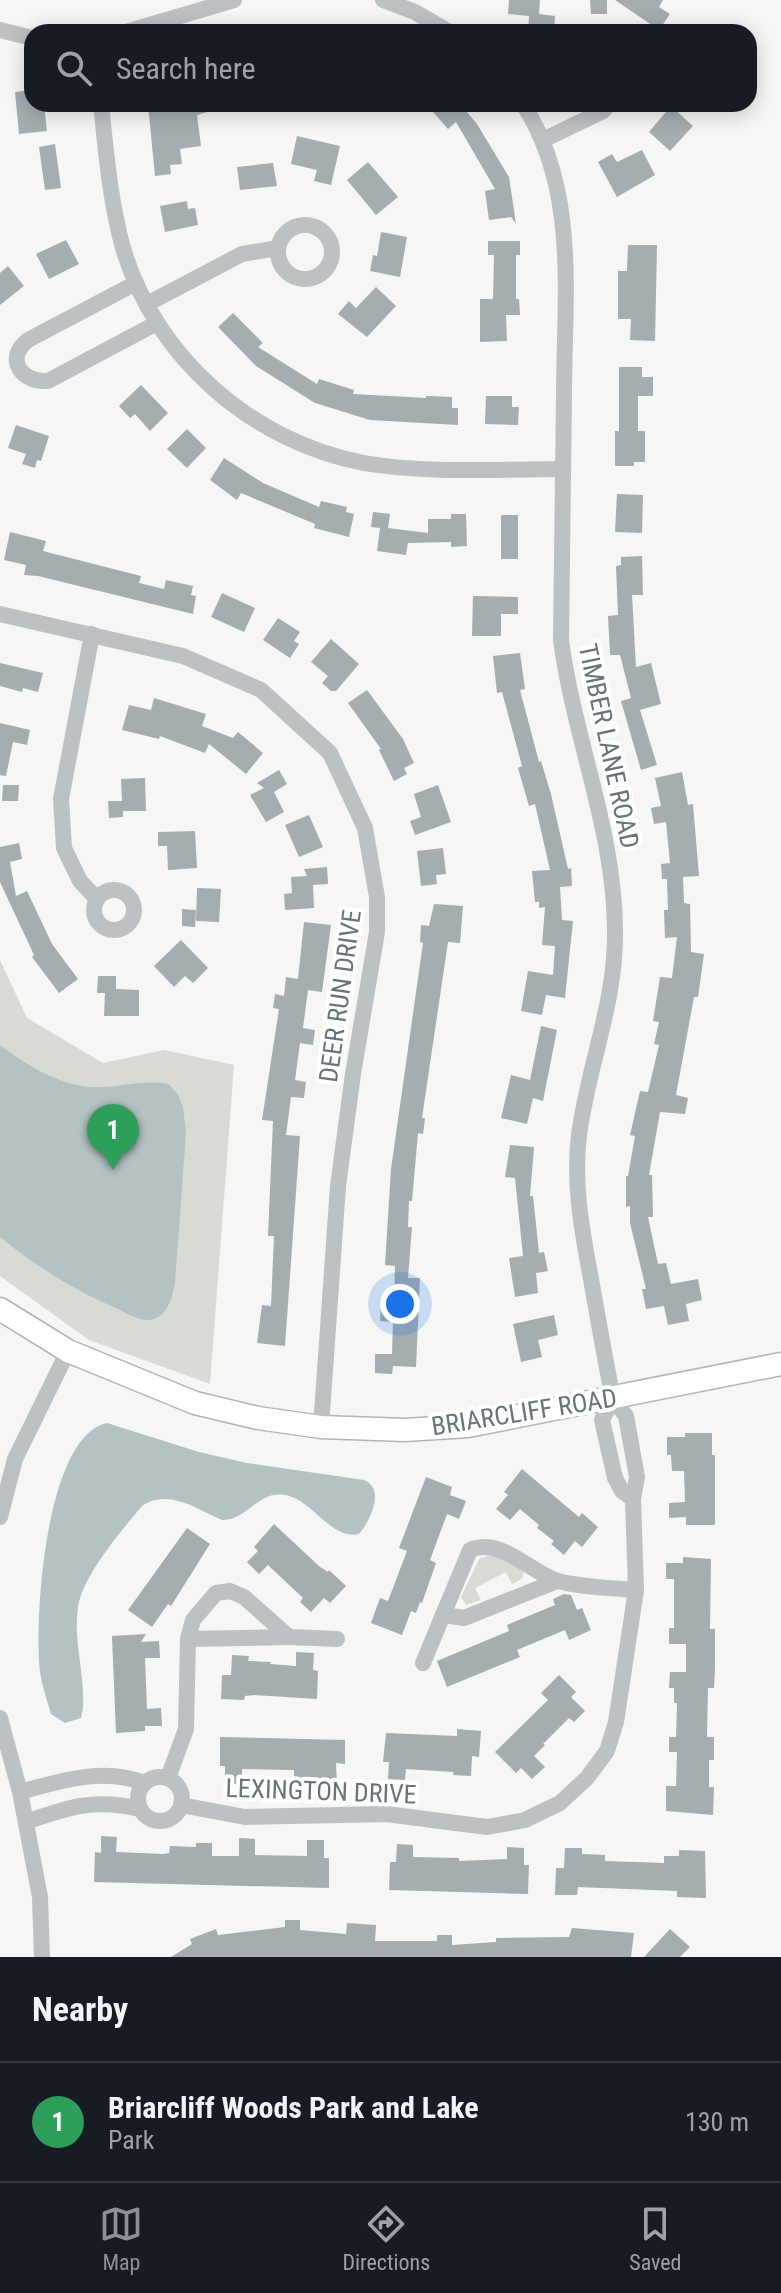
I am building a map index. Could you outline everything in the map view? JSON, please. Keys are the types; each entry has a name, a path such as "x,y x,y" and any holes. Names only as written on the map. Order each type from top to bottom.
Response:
{"street":[{"path":"153,24 234,0"},
{"path":"383,0 415,12 435,24"},
{"path":"0,30 24,36"},
{"path":"102,112 114,208 136,283 157,323 185,360 223,397 264,426 312,449 362,463 404,467 563,469"},
{"name":"TIMBER LANE ROAD","path":"527,112 543,140 558,187 564,235 561,640 567,687 602,819 613,875 615,935 610,997 579,1134 576,1191 613,1399"},
{"path":"543,140 601,112"},
{"path":"147,304 242,254 278,248"},
{"path":"136,283 28,340 18,352 18,367 30,380 48,381 157,323"},
{"name":"DEER RUN DRIVE","path":"0,614 183,656 261,690 330,753 365,828 377,897 377,932 338,1186 321,1427"},
{"path":"92,634 61,799 64,848 80,881 97,899"},
{"name":"BRIARCLIFF ROAD","path":"0,1309 68,1351 195,1403 258,1418 321,1427 405,1430 468,1426 781,1364"},
{"path":"0,1517 15,1459 68,1351"},
{"path":"613,1399 602,1420 615,1478 622,1491 633,1499"},
{"name":"LEXINGTON DRIVE","path":"181,1805 245,1817 386,1814 487,1827 525,1820 560,1803 587,1778 607,1751 616,1722 636,1590 633,1499 637,1477 626,1416 613,1399"},
{"path":"423,1663 470,1550 479,1546 494,1547 557,1581 636,1590"},
{"path":"443,1615 464,1618 557,1581"},
{"path":"168,1778 186,1729 188,1639 193,1620 216,1593 230,1591 244,1597 289,1637"},
{"path":"188,1639 337,1639"},
{"path":"0,1718 20,1792 40,1897 42,1957"},
{"path":"20,1792 102,1775 144,1783"},
{"path":"154,1777 168,1778 180,1791 181,1805 175,1815 160,1821 148,1818 140,1809 138,1795 144,1783 154,1777"},
{"path":"26,1822 84,1803 116,1804 140,1809"}],"shaded area":[{"path":"0,960 27,1018 103,1063 164,1050 234,1065 210,1384 89,1340 0,1276"},
{"path":"0,1045 32,1067 67,1082 92,1087 169,1084 178,1095 183,1107 186,1133 175,1283 167,1307 154,1319 140,1319 86,1294 42,1268 0,1237"},
{"path":"107,1423 199,1452 247,1463 364,1480 374,1490 374,1506 359,1534 349,1534 340,1532 298,1500 279,1494 261,1500 231,1519 222,1520 172,1500 152,1501 142,1506 104,1554 81,1594 77,1632 83,1708 81,1718 65,1723 51,1714 40,1672 42,1574 57,1494 70,1460 86,1435"},
{"path":"493,1554 524,1570 522,1579 512,1584 506,1572 475,1588 481,1600 466,1605 461,1597 479,1559"}],"building":[{"path":"509,0 540,0 539,14 555,16 554,24 528,24 529,16 508,14"},
{"path":"590,0 607,0 607,14 591,14"},
{"path":"615,0 663,0 659,7 670,14 663,24 650,24"},
{"path":"24,91 24,112 45,112 47,131 19,134 15,92"},
{"path":"149,112 208,112 197,115 201,146 180,149 182,164 170,165 171,174 155,176"},
{"path":"433,112 467,112 477,124 509,177 516,224 511,217 489,220 485,191 495,189 456,122 448,129"},
{"path":"666,112 678,112 693,126 670,151 649,132"},
{"path":"297,136 340,146 331,185 314,181 317,170 291,164"},
{"path":"55,144 61,188 45,190 39,147"},
{"path":"642,150 655,175 617,197 598,162 612,154 617,162"},
{"path":"368,162 398,197 376,215 347,180"},
{"path":"273,163 277,186 240,190 237,167"},
{"path":"187,201 188,209 195,208 198,225 165,232 160,206"},
{"path":"381,232 407,237 400,277 370,271 373,255 377,256"},
{"path":"66,240 79,264 49,279 36,254"},
{"path":"488,241 520,241 520,255 516,255 516,299 519,299 520,315 506,315 507,341 480,342 480,299 493,299 494,255 488,255"},
{"path":"628,245 657,245 655,341 630,340 631,319 618,319 618,271 627,271"},
{"path":"8,266 24,286 0,305 0,273"},
{"path":"376,287 396,306 367,337 338,314 349,301 356,308"},
{"path":"233,313 263,343 258,347 317,384 319,379 354,390 353,394 452,397 452,408 458,408 458,425 370,420 315,403 256,366 218,327"},
{"path":"619,367 642,367 642,377 653,377 653,396 638,396 638,431 645,431 645,462 634,462 634,466 615,466 615,431 619,431"},
{"path":"141,385 168,413 150,431 135,414 130,418 119,406"},
{"path":"486,396 512,396 512,407 519,407 518,425 485,424"},
{"path":"16,425 49,436 41,461 37,460 35,468 22,464 26,454 8,448"},
{"path":"187,429 206,448 187,468 167,449"},
{"path":"224,458 263,483 319,507 321,501 347,507 346,512 354,514 349,537 314,528 315,524 241,493 237,500 210,480"},
{"path":"617,494 643,495 642,533 615,532"},
{"path":"373,512 390,514 388,528 428,533 428,519 451,519 451,514 466,514 467,546 451,547 451,542 408,543 406,555 377,551 380,528 371,527"},
{"path":"501,515 518,515 518,559 501,559"},
{"path":"10,532 46,541 43,551 141,576 139,583 164,589 166,580 193,586 191,595 196,596 193,614 24,575 26,565 4,560"},
{"path":"642,556 643,595 632,595 636,667 651,663 661,704 640,710 657,765 641,770 621,701 631,698 620,655 610,655 608,616 618,615 616,566 621,565 621,557"},
{"path":"222,593 255,608 244,632 211,617"},
{"path":"473,596 518,597 518,614 501,614 501,636 472,636"},
{"path":"278,618 300,632 294,641 299,644 290,658 263,640"},
{"path":"331,639 359,664 336,691 331,691 322,683 328,676 311,662"},
{"path":"520,653 525,689 520,690 551,794 568,869 571,868 572,886 560,887 562,920 573,921 565,998 546,995 542,1015 521,1011 528,971 553,975 555,946 542,945 545,907 539,908 539,902 535,902 532,871 550,870 535,804 529,806 518,768 522,766 502,692 497,693 493,656"},
{"path":"0,663 43,673 38,692 23,688 22,692 0,686"},
{"path":"367,690 403,739 414,763 404,768 407,774 394,781 381,749 348,703"},
{"path":"154,698 206,714 202,726 233,738 238,732 263,753 246,774 209,744 205,753 160,736 159,739 122,730 129,705 151,710"},
{"path":"0,723 30,730 27,745 13,742 6,776 0,775"},
{"path":"279,770 287,784 274,792 284,812 266,822 250,795 264,788 257,783"},
{"path":"682,772 688,805 693,804 699,876 683,877 684,903 690,904 691,952 704,954 698,997 694,997 676,1095 688,1098 685,1114 660,1112 649,1175 652,1175 653,1217 648,1217 658,1264 666,1263 671,1284 698,1279 702,1300 686,1304 689,1321 668,1325 664,1306 646,1309 642,1289 646,1289 630,1223 630,1206 626,1207 626,1176 635,1136 630,1135 640,1091 648,1092 659,1045 654,1044 659,1022 653,1021 660,977 672,978 677,937 665,938 667,879 662,879 661,864 670,863 666,822 654,824 651,808 661,806 655,778"},
{"path":"145,778 146,811 123,811 123,817 109,818 108,801 122,801 121,779"},
{"path":"3,785 19,785 18,801 2,801"},
{"path":"438,785 451,822 415,835 410,821 421,817 414,794"},
{"path":"309,815 323,847 299,857 285,825"},
{"path":"195,831 197,868 168,870 167,846 158,846 158,832"},
{"path":"19,843 22,859 10,862 16,896 27,891 52,944 78,979 59,993 32,957 34,955 0,882 0,847"},
{"path":"443,848 446,874 436,875 437,884 421,886 417,851"},
{"path":"327,867 328,884 313,885 314,908 285,910 284,894 292,893 291,877 307,876 304,869"},
{"path":"197,888 221,889 219,922 196,921"},
{"path":"434,904 463,906 460,943 448,942 422,1118 425,1118 423,1134 418,1133 412,1201 409,1201 408,1227 412,1227 408,1278 420,1278 416,1367 393,1366 392,1374 375,1373 375,1354 392,1354 393,1322 380,1321 381,1305 394,1306 395,1266 385,1265 391,1169 423,943 420,942 421,925 429,926"},
{"path":"182,909 196,910 195,927 182,926"},
{"path":"304,922 331,925 322,992 308,990 303,1028 315,1030 313,1045 300,1043 295,1080 306,1082 304,1098 291,1097 286,1135 300,1136 285,1346 257,1343 262,1305 271,1306 274,1236 268,1236 273,1121 262,1120 279,1009 273,1008 275,994 284,996 286,977 298,979"},
{"path":"181,940 208,968 193,983 185,976 174,987 154,966"},
{"path":"98,976 116,976 116,989 139,990 139,1016 104,1016 105,993 97,993"},
{"path":"541,1026 557,1030 543,1101 533,1098 527,1124 501,1118 511,1075 530,1080"},
{"path":"510,1145 534,1147 530,1196 533,1196 539,1253 544,1252 548,1271 536,1273 538,1293 515,1297 509,1258 523,1256 515,1178 505,1177"},
{"path":"554,1315 558,1335 538,1340 542,1357 521,1362 513,1324"},
{"path":"685,1433 712,1433 715,1525 686,1525 686,1517 669,1518 669,1503 685,1502 684,1471 672,1471 671,1455 667,1455 667,1437 685,1437"},
{"path":"522,1469 579,1517 582,1513 598,1527 582,1547 575,1541 564,1555 551,1544 554,1541 537,1528 539,1525 520,1509 510,1520 496,1509 508,1495 504,1492"},
{"path":"426,1477 452,1487 450,1495 466,1501 459,1519 447,1514 430,1560 436,1563 422,1603 416,1613 411,1611 402,1635 371,1623 380,1598 388,1601 407,1551 399,1548"},
{"path":"274,1524 320,1567 329,1570 346,1586 330,1603 324,1598 311,1612 300,1602 303,1598 268,1565 259,1574 247,1562 258,1551 254,1547"},
{"path":"187,1528 210,1544 171,1606 168,1604 152,1627 128,1610"},
{"path":"683,1557 711,1559 710,1629 715,1629 715,1668 714,1688 708,1688 707,1737 714,1737 714,1760 709,1760 709,1787 714,1787 713,1815 666,1811 666,1786 676,1786 677,1752 669,1752 669,1737 676,1737 677,1703 674,1703 674,1688 669,1688 670,1672 686,1672 686,1644 669,1644 669,1628 674,1628 674,1579 666,1579 666,1563 683,1563"},
{"path":"564,1594 571,1595 577,1610 582,1608 591,1630 569,1640 565,1630 517,1650 520,1657 447,1687 437,1661 509,1631 507,1625 555,1605 553,1599"},
{"path":"146,1634 141,1642 159,1641 160,1658 145,1658 147,1709 161,1708 162,1726 145,1726 145,1731 116,1733 112,1636"},
{"path":"296,1652 314,1653 313,1670 318,1671 317,1699 254,1695 245,1696 244,1700 221,1699 222,1675 231,1675 232,1655 249,1656 248,1661 296,1666"},
{"path":"559,1675 576,1692 571,1697 585,1711 574,1722 569,1718 543,1744 534,1756 545,1767 532,1779 521,1768 516,1773 495,1752 548,1700 541,1693"},
{"path":"457,1729 481,1731 479,1757 472,1756 471,1776 406,1769 405,1780 388,1779 389,1762 383,1762 386,1733 457,1736"},
{"path":"220,1737 345,1740 345,1764 336,1763 337,1783 319,1782 320,1778 294,1778 294,1770 242,1769 242,1784 225,1784 225,1766 220,1766"},
{"path":"101,1836 117,1837 116,1852 163,1854 169,1853 170,1846 196,1847 196,1843 212,1843 212,1856 239,1856 239,1838 255,1839 255,1855 307,1856 307,1840 324,1840 324,1858 329,1858 329,1888 94,1882 95,1852 101,1853"},
{"path":"397,1844 413,1845 413,1857 459,1858 459,1861 507,1859 507,1847 524,1848 524,1865 529,1865 528,1894 389,1890 390,1862 396,1862"},
{"path":"565,1848 582,1848 582,1854 605,1855 605,1861 664,1863 664,1856 679,1856 679,1850 705,1851 706,1898 677,1897 677,1891 578,1887 577,1895 555,1895 556,1868 564,1868"},
{"path":"285,1920 300,1920 300,1930 346,1934 347,1923 376,1925 375,1941 437,1941 437,1935 452,1935 452,1945 496,1942 496,1938 569,1937 572,1928 634,1933 631,1957 171,1957 192,1944 190,1939 216,1929 218,1935 285,1927"},
{"path":"670,1929 690,1947 680,1957 644,1957"}],"place":[{"name":"Briarcliff Woods Park and Lake","path":"113,1170"}]}
